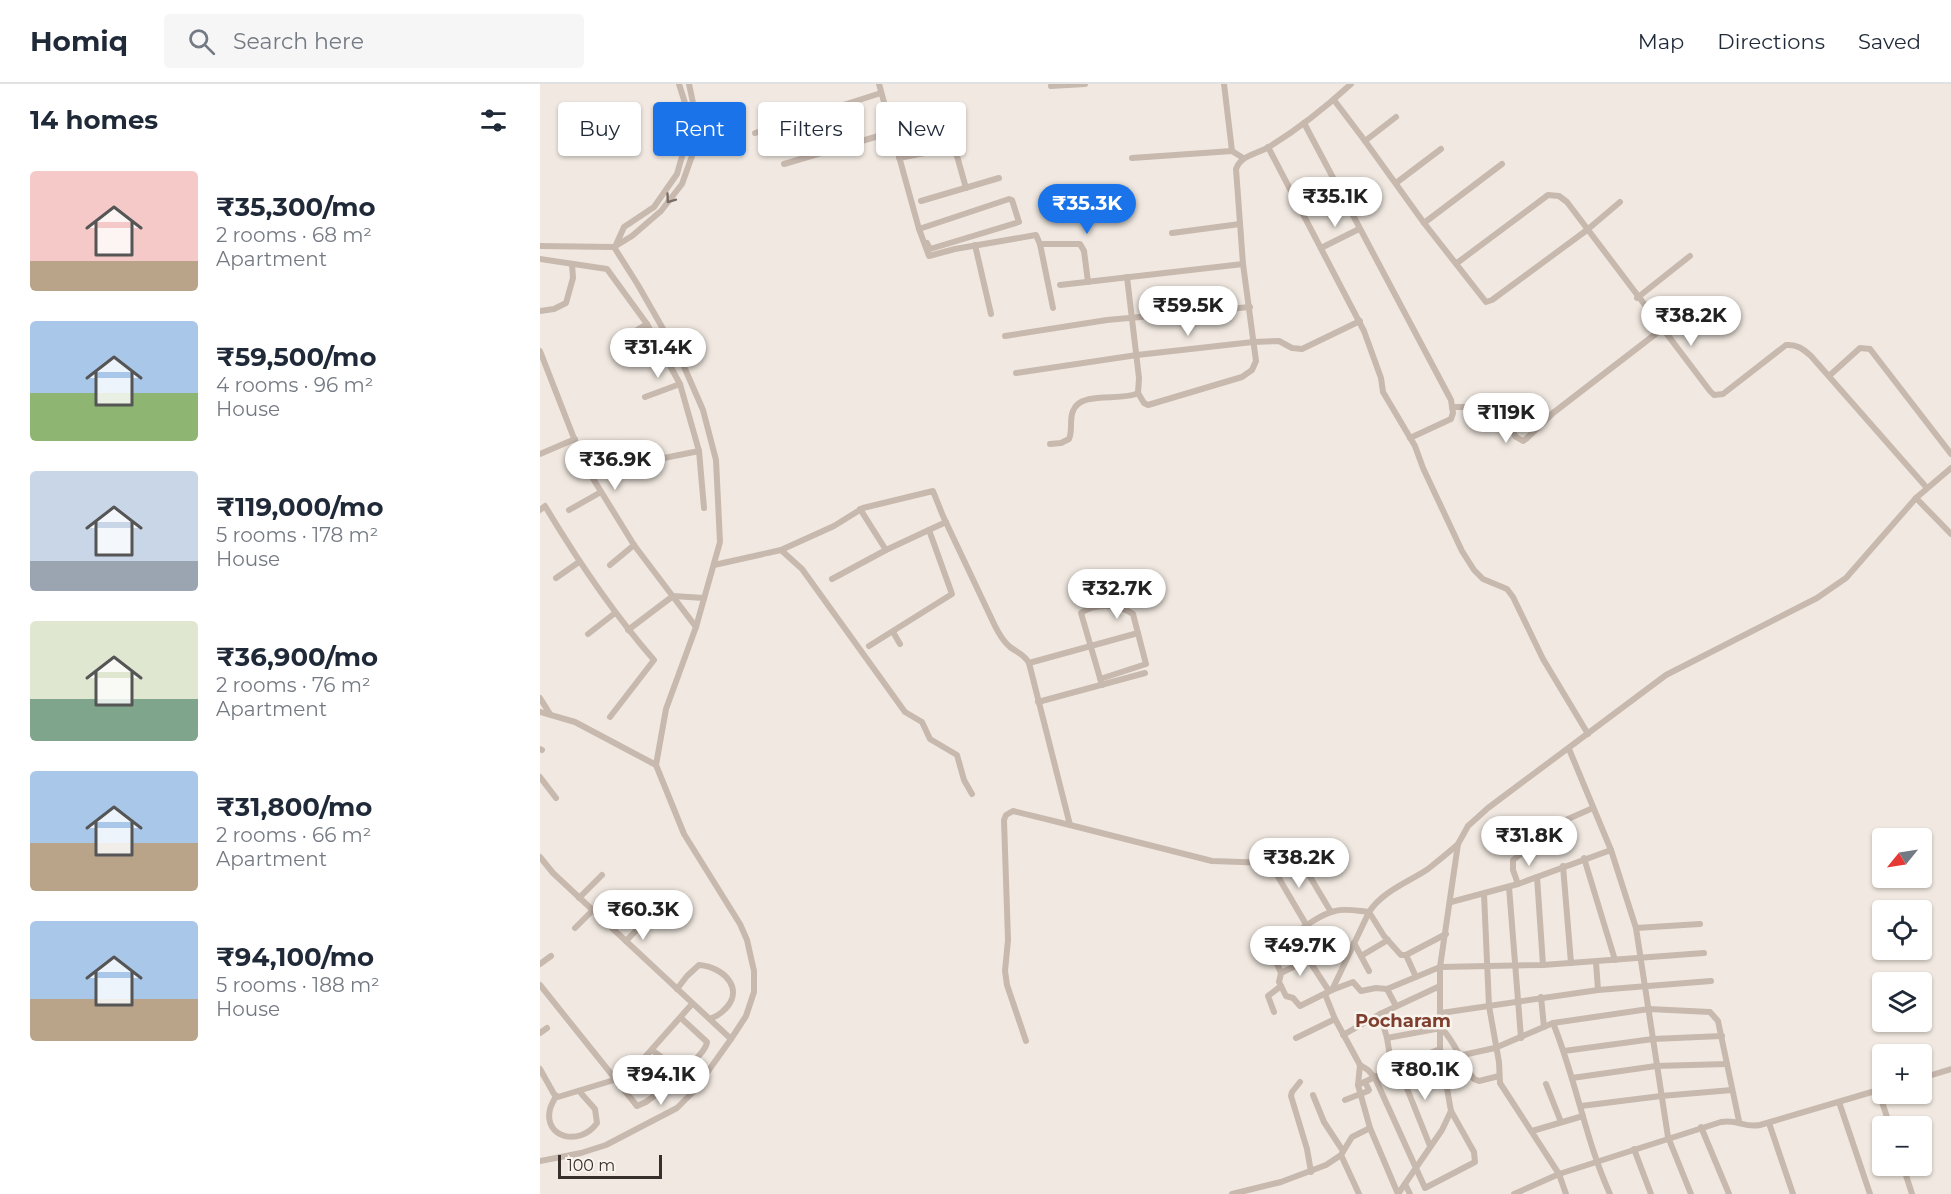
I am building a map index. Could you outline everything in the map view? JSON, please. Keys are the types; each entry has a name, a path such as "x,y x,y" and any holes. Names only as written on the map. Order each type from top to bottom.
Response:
{"street":[{"path":"614,247 624,227 654,207 677,174 687,139 685,103 679,84"},
{"path":"540,246 614,247 662,212 682,184 692,156 696,117 689,84"},
{"path":"879,84 884,102"},
{"path":"1051,86 1085,84"},
{"path":"1224,84 1232,151"},
{"path":"1127,277 1137,355 1138,393 1144,403 1148,405 1242,378 1254,367 1256,361 1243,264 1236,169 1243,158 1268,147 1304,123 1351,84"},
{"path":"852,102 881,93"},
{"path":"1334,100 1484,301 1489,302 1587,230 1620,202"},
{"path":"1365,141 1396,117"},
{"path":"1304,123 1451,400 1453,413 1451,419 1410,438"},
{"path":"784,164 876,137"},
{"path":"966,188 957,156 950,147 899,158 929,256 1034,235 1038,237 1040,244 1053,308"},
{"path":"1268,147 1360,321 1381,378 1383,392 1410,438 1468,561 1483,579 1507,589 1513,597 1543,659 1588,734"},
{"path":"1396,183 1441,149"},
{"path":"1132,158 1232,151 1243,158"},
{"path":"1424,223 1502,164"},
{"path":"921,201 999,178"},
{"path":"1457,263 1548,195 1559,196 1567,202 1710,392 1714,395 1723,394 1786,345 1793,344 1811,356 1927,488"},
{"path":"1009,199 1012,200 1019,222 930,249 921,229 1009,199"},
{"path":"1172,233 1240,224"},
{"path":"1321,248 1359,229"},
{"path":"1040,244 1078,243 1082,246 1088,282"},
{"path":"975,245 991,314"},
{"path":"540,1161 581,1153 606,1145 677,1108 694,1091 731,1039 746,1016 754,992 754,971 740,924 684,834 656,765 666,710 696,627 720,542 717,460 703,410 682,362 614,247"},
{"path":"1637,298 1690,256"},
{"path":"540,259 607,269 647,324 680,384 699,451 704,508"},
{"path":"540,310 554,309 566,303 573,278 572,264"},
{"path":"1060,285 1243,264"},
{"path":"1005,336 1131,318 1250,306"},
{"path":"1016,373 1137,355 1253,342 1279,341 1292,348 1302,349 1360,321"},
{"path":"613,344 647,324"},
{"path":"1452,407 1498,405 1516,437 1523,441 1526,440 1553,412 1662,330"},
{"path":"1829,376 1860,348 1870,349 1951,454"},
{"path":"540,351 543,367 584,464 634,545 696,627"},
{"path":"645,397 680,384"},
{"path":"1050,444 1061,443 1069,439 1073,411 1081,402 1131,396 1138,393"},
{"path":"540,454 575,439"},
{"path":"584,464 621,443"},
{"path":"664,458 699,451"},
{"path":"1293,936 1329,992 1335,1019 1360,1065 1375,1078 1425,1188 1475,1162 1474,1152 1450,1112 1441,1052 1440,967 1458,844 1468,826 1488,808 1666,675 1817,598 1836,586 1859,565 1916,498 1951,468"},
{"path":"714,565 781,550 834,526 860,509 933,491 995,627 1011,648 1025,656 1029,663 1070,825"},
{"path":"569,510 601,492"},
{"path":"1916,498 1951,534"},
{"path":"540,510 545,506 579,562 615,613 654,660 610,717"},
{"path":"860,509 886,550"},
{"path":"832,579 946,522"},
{"path":"869,646 952,594 928,530"},
{"path":"610,565 634,545"},
{"path":"781,550 802,569 905,712 922,722 930,739 957,755 964,780 972,794"},
{"path":"556,578 579,562"},
{"path":"628,630 673,596 704,598"},
{"path":"1038,702 1101,682 1146,665 1131,612 1110,606 1081,613 1101,682"},
{"path":"588,634 615,613"},
{"path":"892,632 900,644"},
{"path":"1029,663 1138,633"},
{"path":"1101,682 1145,673"},
{"path":"540,698 551,715"},
{"path":"540,712 575,722 656,765"},
{"path":"1569,749 1611,850 1636,928 1668,1137 1691,1194"},
{"path":"540,777 556,798"},
{"path":"1518,884 1513,870 1513,860 1522,853 1526,844 1558,823 1593,808"},
{"path":"1026,1041 1007,985 1005,971 1008,940 1004,820 1008,814 1019,812 1212,861 1270,863 1289,861 1301,864 1331,912"},
{"path":"1329,992 1369,912 1386,893 1430,867 1458,844"},
{"path":"1450,902 1537,878 1584,858 1611,850"},
{"path":"540,857 579,898 731,1039"},
{"path":"1584,858 1615,960"},
{"path":"1270,863 1307,926"},
{"path":"1563,866 1571,963"},
{"path":"579,898 603,875"},
{"path":"1537,878 1543,965"},
{"path":"1509,887 1521,1038"},
{"path":"1484,894 1489,1006 1502,1087 1558,1174 1566,1194"},
{"path":"575,928 593,910"},
{"path":"1281,973 1272,949 1331,912 1345,910 1369,912"},
{"path":"1369,912 1401,955 1406,955 1446,934"},
{"path":"626,941 648,918"},
{"path":"1636,928 1700,924"},
{"path":"1361,956 1388,940"},
{"path":"1354,944 1369,971"},
{"path":"1309,959 1281,973 1278,979 1286,996 1293,998 1299,1005 1351,982 1360,991 1376,988 1387,989 1440,967 1543,965 1704,953"},
{"path":"1406,955 1416,977"},
{"path":"540,964 551,956"},
{"path":"1596,962 1598,990"},
{"path":"677,990 699,965 717,970 730,979 734,988 731,1000 723,1012 710,1019"},
{"path":"1441,1013 1598,990 1711,981"},
{"path":"540,985 637,1106 646,1102 666,1085 662,1075 645,1057"},
{"path":"1274,1012 1268,996 1281,986"},
{"path":"1343,1035 1380,1014 1440,986"},
{"path":"1387,989 1396,1006"},
{"path":"1541,998 1544,1027"},
{"path":"540,1069 556,1096 562,1097 614,1080 645,1057 692,1004"},
{"path":"1358,1085 1395,1067 1441,1052 1457,1054 1496,1048 1552,1023 1649,1009 1710,1012 1718,1021 1722,1036 1739,1121"},
{"path":"1380,1014 1395,1067 1430,1146"},
{"path":"652,1050 678,1068 685,1068 693,1063 707,1047 707,1042 681,1018"},
{"path":"1296,1038 1335,1019"},
{"path":"1552,1023 1564,1051 1596,1162 1610,1194"},
{"path":"540,1033 547,1028"},
{"path":"1387,1038 1441,1028"},
{"path":"1441,1028 1450,1037 1457,1054 1472,1077 1477,1081 1499,1076"},
{"path":"1564,1051 1653,1039 1722,1036"},
{"path":"1572,1078 1656,1066 1727,1064"},
{"path":"1360,1065 1358,1085 1360,1095 1370,1128 1398,1194"},
{"path":"1932,1075 1951,1069"},
{"path":"1300,1082 1291,1096 1307,1149 1311,1172"},
{"path":"1345,1100 1369,1090 1365,1082"},
{"path":"1546,1084 1561,1122"},
{"path":"556,1096 550,1109 549,1118 552,1125 563,1136 574,1138 592,1130 597,1123 595,1109 579,1090"},
{"path":"1581,1106 1732,1090"},
{"path":"1517,1194 1558,1174 1701,1127 1720,1122 1739,1121 1750,1127 1872,1092"},
{"path":"1313,1095 1324,1122 1342,1153 1359,1194"},
{"path":"1839,1102 1870,1194"},
{"path":"1398,1194 1442,1130 1450,1112"},
{"path":"1532,1131 1583,1116"},
{"path":"1768,1123 1793,1194"},
{"path":"1701,1127 1730,1194"},
{"path":"1232,1194 1311,1172 1342,1153 1352,1137 1370,1128"},
{"path":"1634,1149 1651,1194"},
{"path":"1906,1176 1912,1194"},
{"path":"1271,1194 1272,1184"},
{"path":"1405,1184 1410,1194"}],"district":[{"name":"Pocharam","path":"1403,1021"}]}
